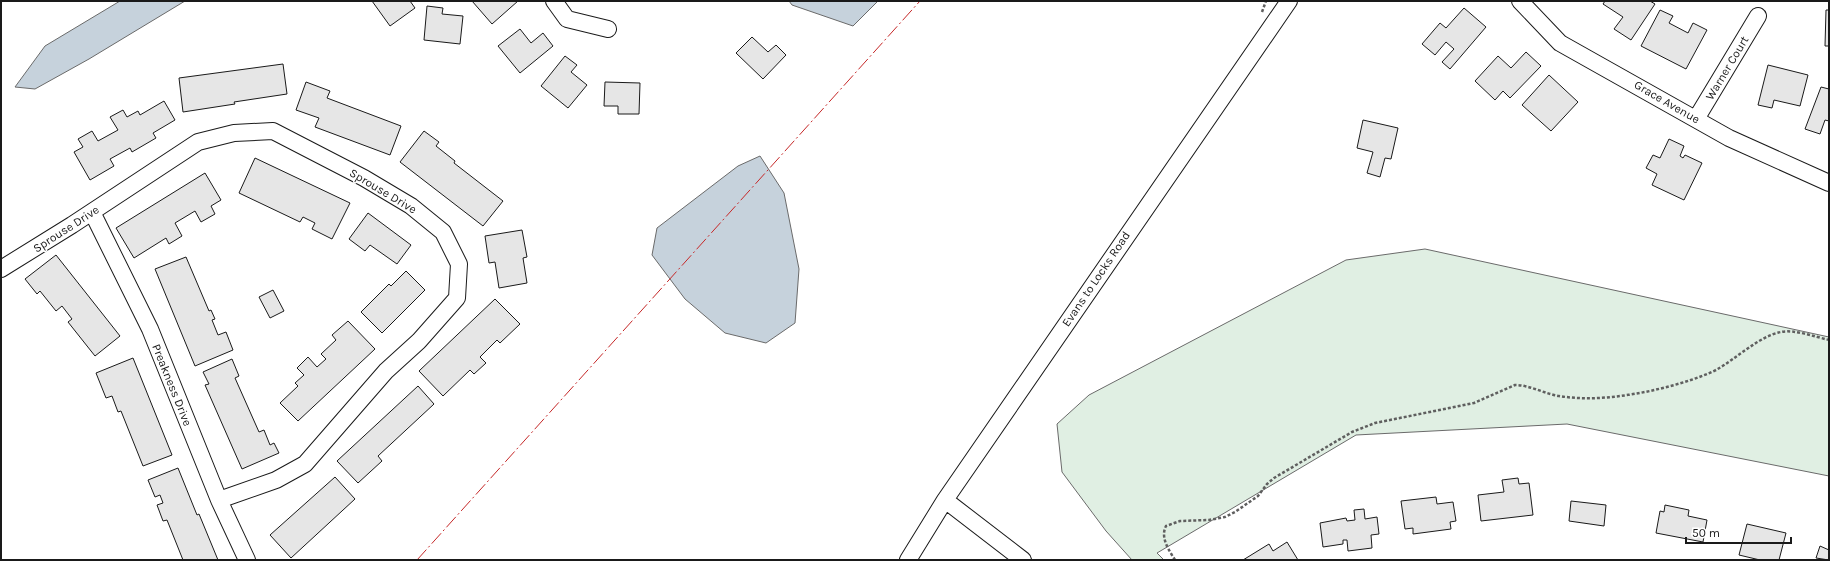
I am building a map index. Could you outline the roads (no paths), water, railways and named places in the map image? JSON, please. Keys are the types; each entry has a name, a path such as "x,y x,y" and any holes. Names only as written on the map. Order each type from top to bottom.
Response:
{"street":[{"path":"554,1 567,19 608,29"},
{"name":"Evans to Locks Road","path":"908,560 945,500 1289,1"},
{"name":"Grace Avenue","path":"1520,1 1560,43 1729,138 1829,183"},
{"name":"Warner Court","path":"1696,119 1758,16"},
{"name":"Sprouse Drive","path":"1,269 92,212 198,142 234,133 273,131 364,178 411,206 443,232 460,264 457,298 419,341 386,371 305,464 276,480 219,500"},
{"name":"Preakness Drive","path":"92,212 150,330 219,500 247,560"},
{"path":"945,500 1023,560"}]}
